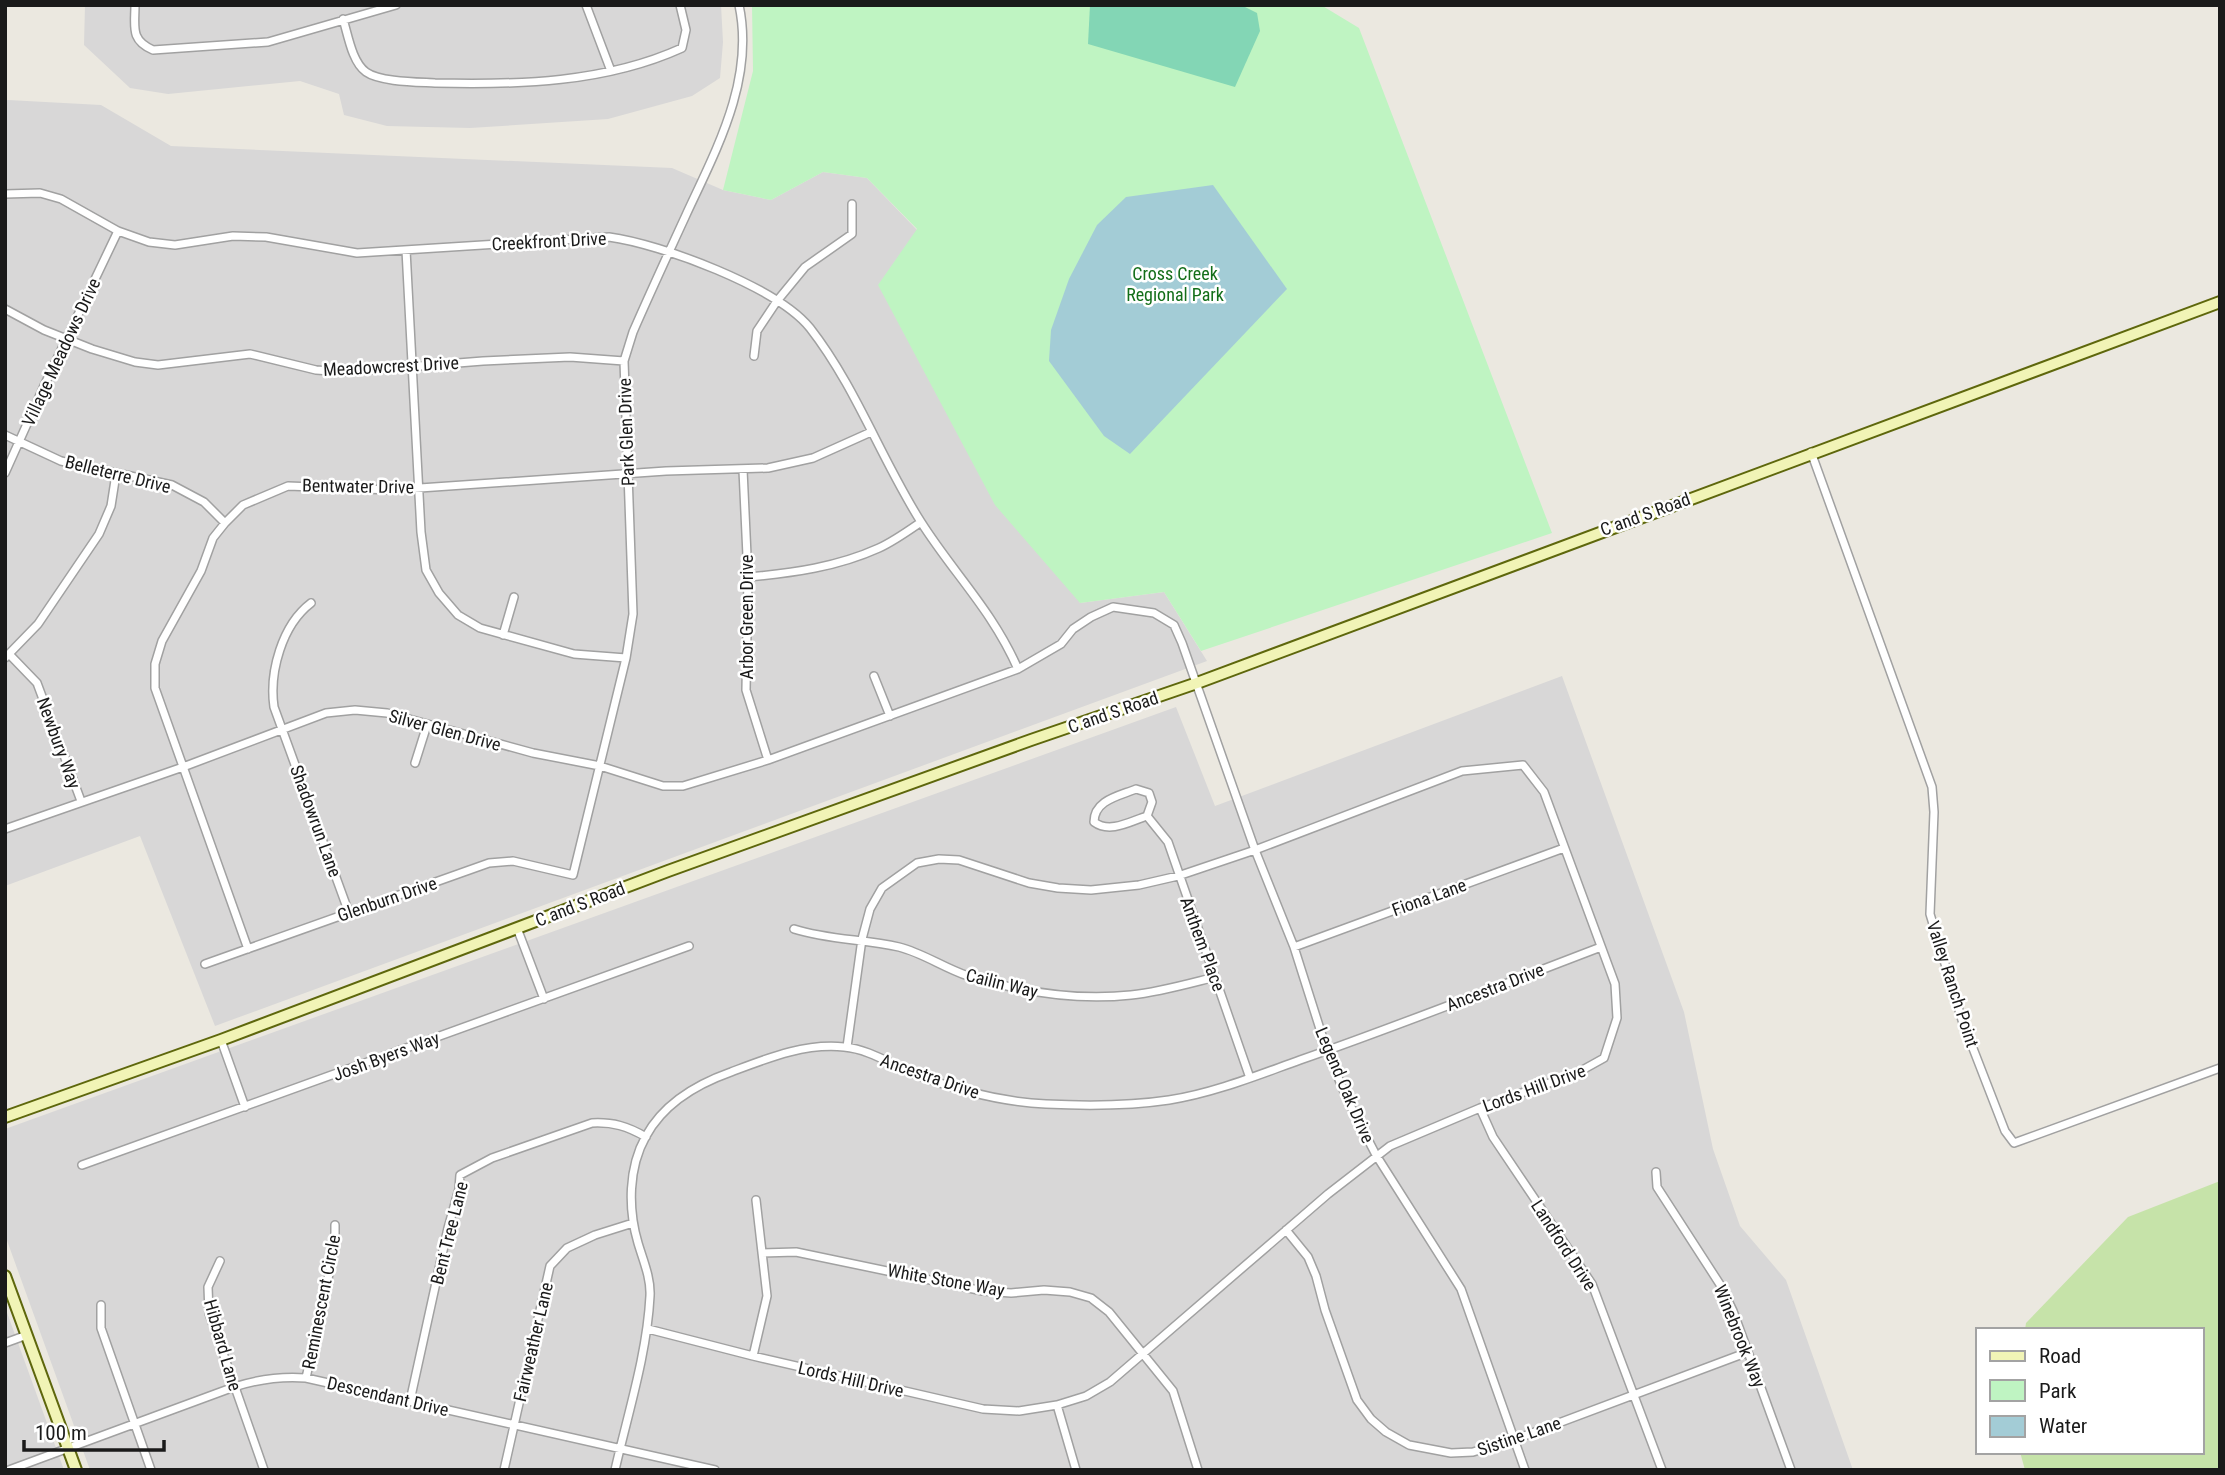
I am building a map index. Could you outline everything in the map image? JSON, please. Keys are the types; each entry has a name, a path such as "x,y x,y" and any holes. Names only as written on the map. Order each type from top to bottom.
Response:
{"main road":[{"name":"C and S Road","path":"5,1117 221,1040 668,871 1197,683 1811,452 2220,302"},
{"path":"5,1276 76,1470"}],"street":[{"path":"135,5 135,34 142,45 153,50 268,42 396,5"},
{"path":"586,5 611,71"},
{"path":"343,19 355,56 366,72 399,82 502,84 590,76 652,61 682,48 686,30 680,5"},
{"name":"Park Glen Drive","path":"573,875 626,658 634,614 624,361 633,332 724,134 737,87 743,41 738,5"},
{"name":"Creekfront Drive","path":"5,194 40,193 61,199 118,231 149,242 175,245 233,236 266,237 357,253 609,237 632,240 703,262 777,301 808,326 846,380 870,432 921,522 984,607 1004,638 1018,669"},
{"path":"754,356 757,331 777,301 805,267 852,234 852,204"},
{"name":"Village Meadows Drive","path":"5,473 118,231"},
{"path":"406,250 421,532 426,570 439,593 458,615 480,628 573,654 626,658"},
{"name":"Meadowcrest Drive","path":"5,309 66,339 135,362 158,365 250,354 316,370 345,372 570,357 624,361"},
{"name":"Bentwater Drive","path":"248,949 155,688 155,664 162,641 201,571 213,538 243,505 288,486 391,490 743,470 786,465 813,458 870,432"},
{"name":"Belleterre Drive","path":"5,435 61,461 172,485 204,502 225,523"},
{"name":"Valley Ranch Point","path":"1811,452 1932,787 1934,812 1930,914 1962,1020 2005,1131 2014,1143 2220,1068"},
{"name":"Arbor Green Drive","path":"743,470 748,577 746,690 768,760"},
{"path":"7,656 37,624 99,534 111,506 116,474"},
{"path":"748,577 798,573 850,559 882,547 921,522"},
{"path":"503,635 514,597"},
{"name":"Shadowrun Lane","path":"311,604 300,612 274,667 272,698 349,913"},
{"name":"Silver Glen Drive","path":"5,829 183,767 326,713 355,710 387,713 533,753 600,766 663,786 683,786 768,760 1018,669 1061,644 1073,629 1091,617 1113,607 1154,613 1174,625 1197,683"},
{"name":"Newbury Way","path":"7,656 37,683 81,801"},
{"path":"874,676 890,716"},
{"name":"Legend Oak Drive","path":"1197,683 1255,850 1294,947 1327,1051 1348,1101 1376,1156 1461,1289 1525,1470"},
{"path":"415,763 427,725"},
{"name":"Lords Hill Drive","path":"1143,1353 1376,1156 1415,1134 1577,1073 1604,1058 1617,1018 1615,984 1544,792 1523,765 1462,771 1255,850"},
{"name":"Anthem Place","path":"1136,789 1149,793 1152,802 1147,816 1112,828 1094,822 1094,812 1099,805 1136,789"},
{"name":"Anthem Place","path":"1147,816 1168,842 1250,1078"},
{"name":"Fiona Lane","path":"1294,947 1564,848"},
{"path":"847,1047 862,939 870,909 882,888 917,863 939,859 959,860 1029,883 1080,889 1139,885 1178,876 1255,850"},
{"name":"Glenburn Drive","path":"205,964 489,863 513,861 573,875"},
{"path":"517,928 544,999"},
{"name":"Cailin Way","path":"794,929 815,936 862,939 903,948 965,975 1051,995 1097,998 1133,995 1215,976"},
{"name":"Josh Byers Way","path":"82,1165 689,946"},
{"name":"Ancestra Drive","path":"615,1470 648,1329 651,1290 633,1223 631,1197 634,1166 646,1137 674,1103 688,1091 711,1079 782,1054 807,1048 847,1047 970,1093 1042,1104 1092,1106 1172,1099 1250,1078 1327,1051 1601,947"},
{"path":"221,1040 245,1107"},
{"name":"Landford Drive","path":"1480,1108 1493,1137 1592,1284 1662,1470"},
{"name":"Bent Tree Lane","path":"410,1401 460,1175 492,1158 592,1123 608,1122 628,1126 646,1137"},
{"name":"Winebrook Way","path":"1656,1172 1657,1187 1721,1286 1791,1470"},
{"path":"753,1356 767,1296 756,1200"},
{"name":"Fairweather Lane","path":"504,1470 550,1266 567,1248 594,1235 633,1223"},
{"name":"Reminescent Circle","path":"306,1378 335,1247 335,1226"},
{"name":"Sistine Lane","path":"1286,1230 1308,1257 1357,1400 1371,1419 1386,1432 1409,1445 1433,1451 1473,1452 1516,1439 1748,1352"},
{"name":"White Stone Way","path":"762,1253 796,1252 983,1291 1070,1292 1091,1298 1109,1312 1173,1391 1198,1470"},
{"name":"Hibbard Lane","path":"220,1261 208,1287 207,1300 264,1470"},
{"path":"101,1306 101,1328 151,1470"},
{"name":"Lords Hill Drive","path":"648,1329 983,1409 1019,1411 1057,1405"},
{"path":"5,1343 27,1335"},
{"path":"1076,1470 1057,1405 1086,1395 1110,1382 1143,1353"},
{"name":"Descendant Drive","path":"9,1470 234,1387 282,1376 306,1378 715,1470"}],"shaded area":[{"path":"85,5 721,5 723,42 720,78 692,96 608,119 470,128 387,126 344,115 339,94 300,81 168,94 130,88 84,45"},
{"path":"5,101 101,105 171,146 672,168 723,190 771,200 823,172 867,178 917,230 1080,603 1164,592 1207,661 215,1026 140,836 5,886"},
{"path":"1562,676 1684,1012 1713,1149 1740,1226 1786,1280 1853,1470 90,1470 5,1235 5,1129 1176,707 1215,806"},
{"path":"5,1307 64,1470 5,1470"}],"green space":[{"name":"Cross Creek Regional Park","path":"752,5 1321,5 1359,28 1552,533 1201,651 1164,592 1080,603 995,505 878,285 917,229 867,178 823,172 771,200 723,190 753,71"},
{"path":"1090,5 1241,5 1257,13 1260,31 1235,87 1088,44"},
{"path":"2220,1181 2220,1470 2025,1470 2021,1454 2204,1454 2204,1328 2025,1328 2026,1323 2128,1217"}],"water":[{"path":"1213,185 1287,289 1130,454 1104,436 1049,361 1051,330 1069,279 1097,225 1126,197"}]}
